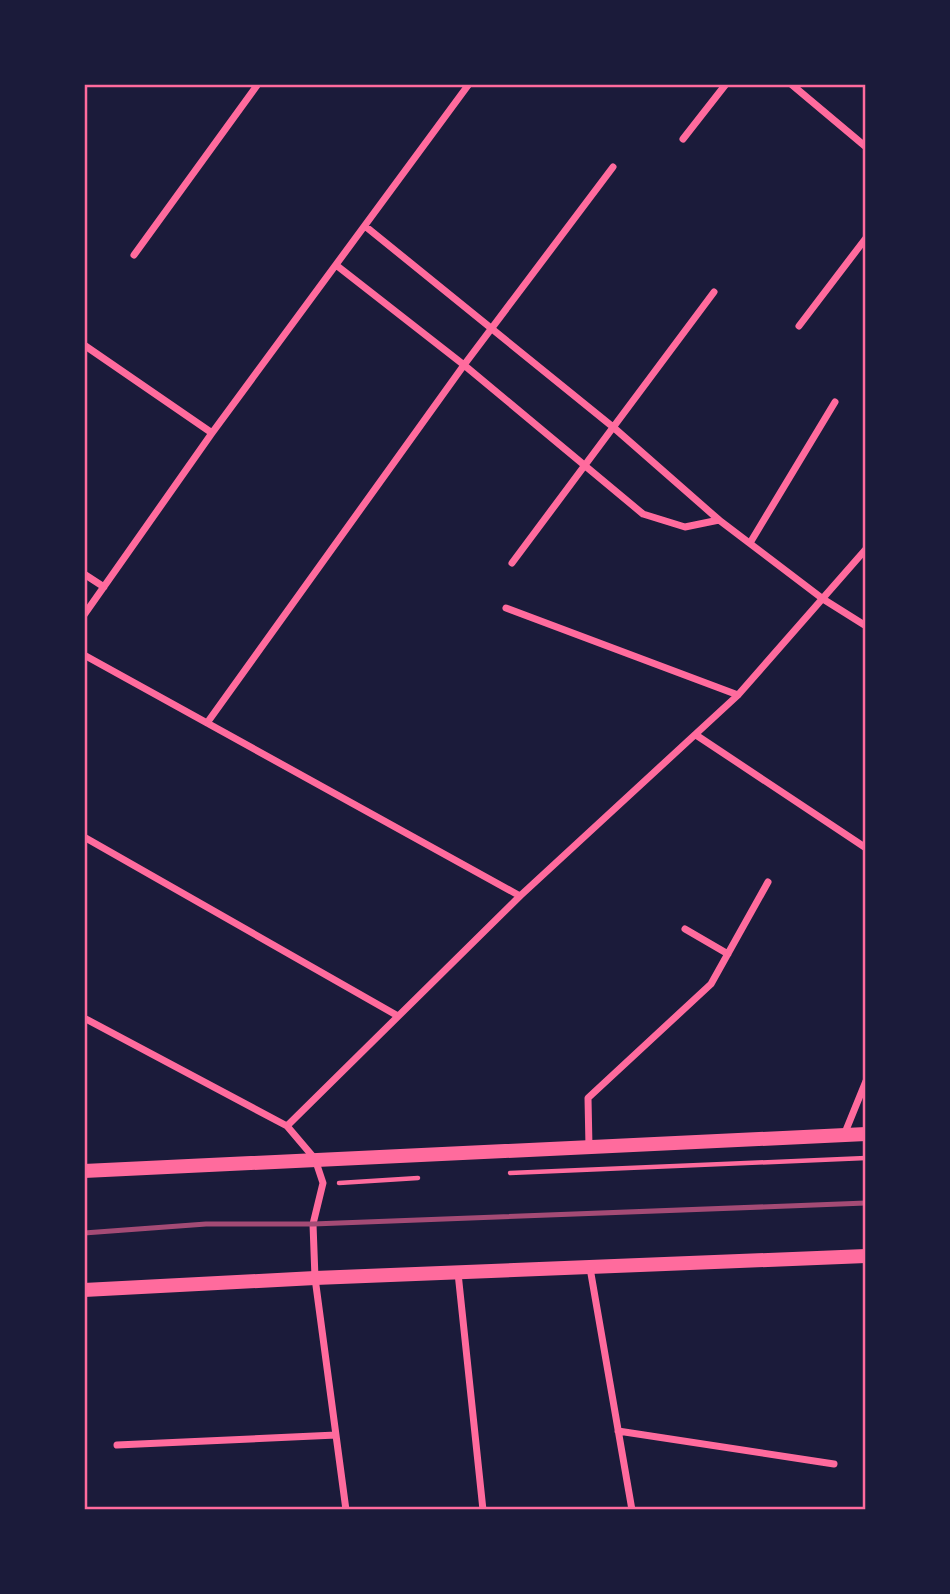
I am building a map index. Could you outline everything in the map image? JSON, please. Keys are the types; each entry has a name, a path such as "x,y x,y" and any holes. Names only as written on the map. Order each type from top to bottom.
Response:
{"main road":[{"path":"84,1171 866,1134"},
{"path":"84,1290 866,1256"}],"street":[{"path":"134,255 258,84"},
{"path":"84,615 212,433 469,84"},
{"path":"683,139 726,84"},
{"path":"791,84 866,147"},
{"path":"208,723 464,366 613,167"},
{"path":"365,226 613,427 719,520 823,599 866,626"},
{"path":"799,327 866,238"},
{"path":"336,265 464,366 643,514 685,527 719,520"},
{"path":"512,563 715,292"},
{"path":"84,345 212,433"},
{"path":"750,542 835,402"},
{"path":"286,1126 520,896 738,695 866,549"},
{"path":"84,574 104,587"},
{"path":"506,608 738,695"},
{"path":"84,655 520,896"},
{"path":"696,735 866,848"},
{"path":"84,837 398,1016"},
{"path":"589,1147 588,1098 711,984 768,882"},
{"path":"685,929 728,954"},
{"path":"84,1018 286,1126 315,1159 323,1183 313,1224 315,1278 346,1510"},
{"path":"844,1135 866,1081"},
{"path":"590,1268 632,1510"},
{"path":"458,1273 484,1510"},
{"path":"618,1431 834,1464"},
{"path":"117,1445 335,1435"}],"path":[{"path":"499,1174 866,1158"},
{"path":"323,1183 431,1177"}],"railway":[{"path":"84,1233 206,1224 313,1224 866,1203"}]}
